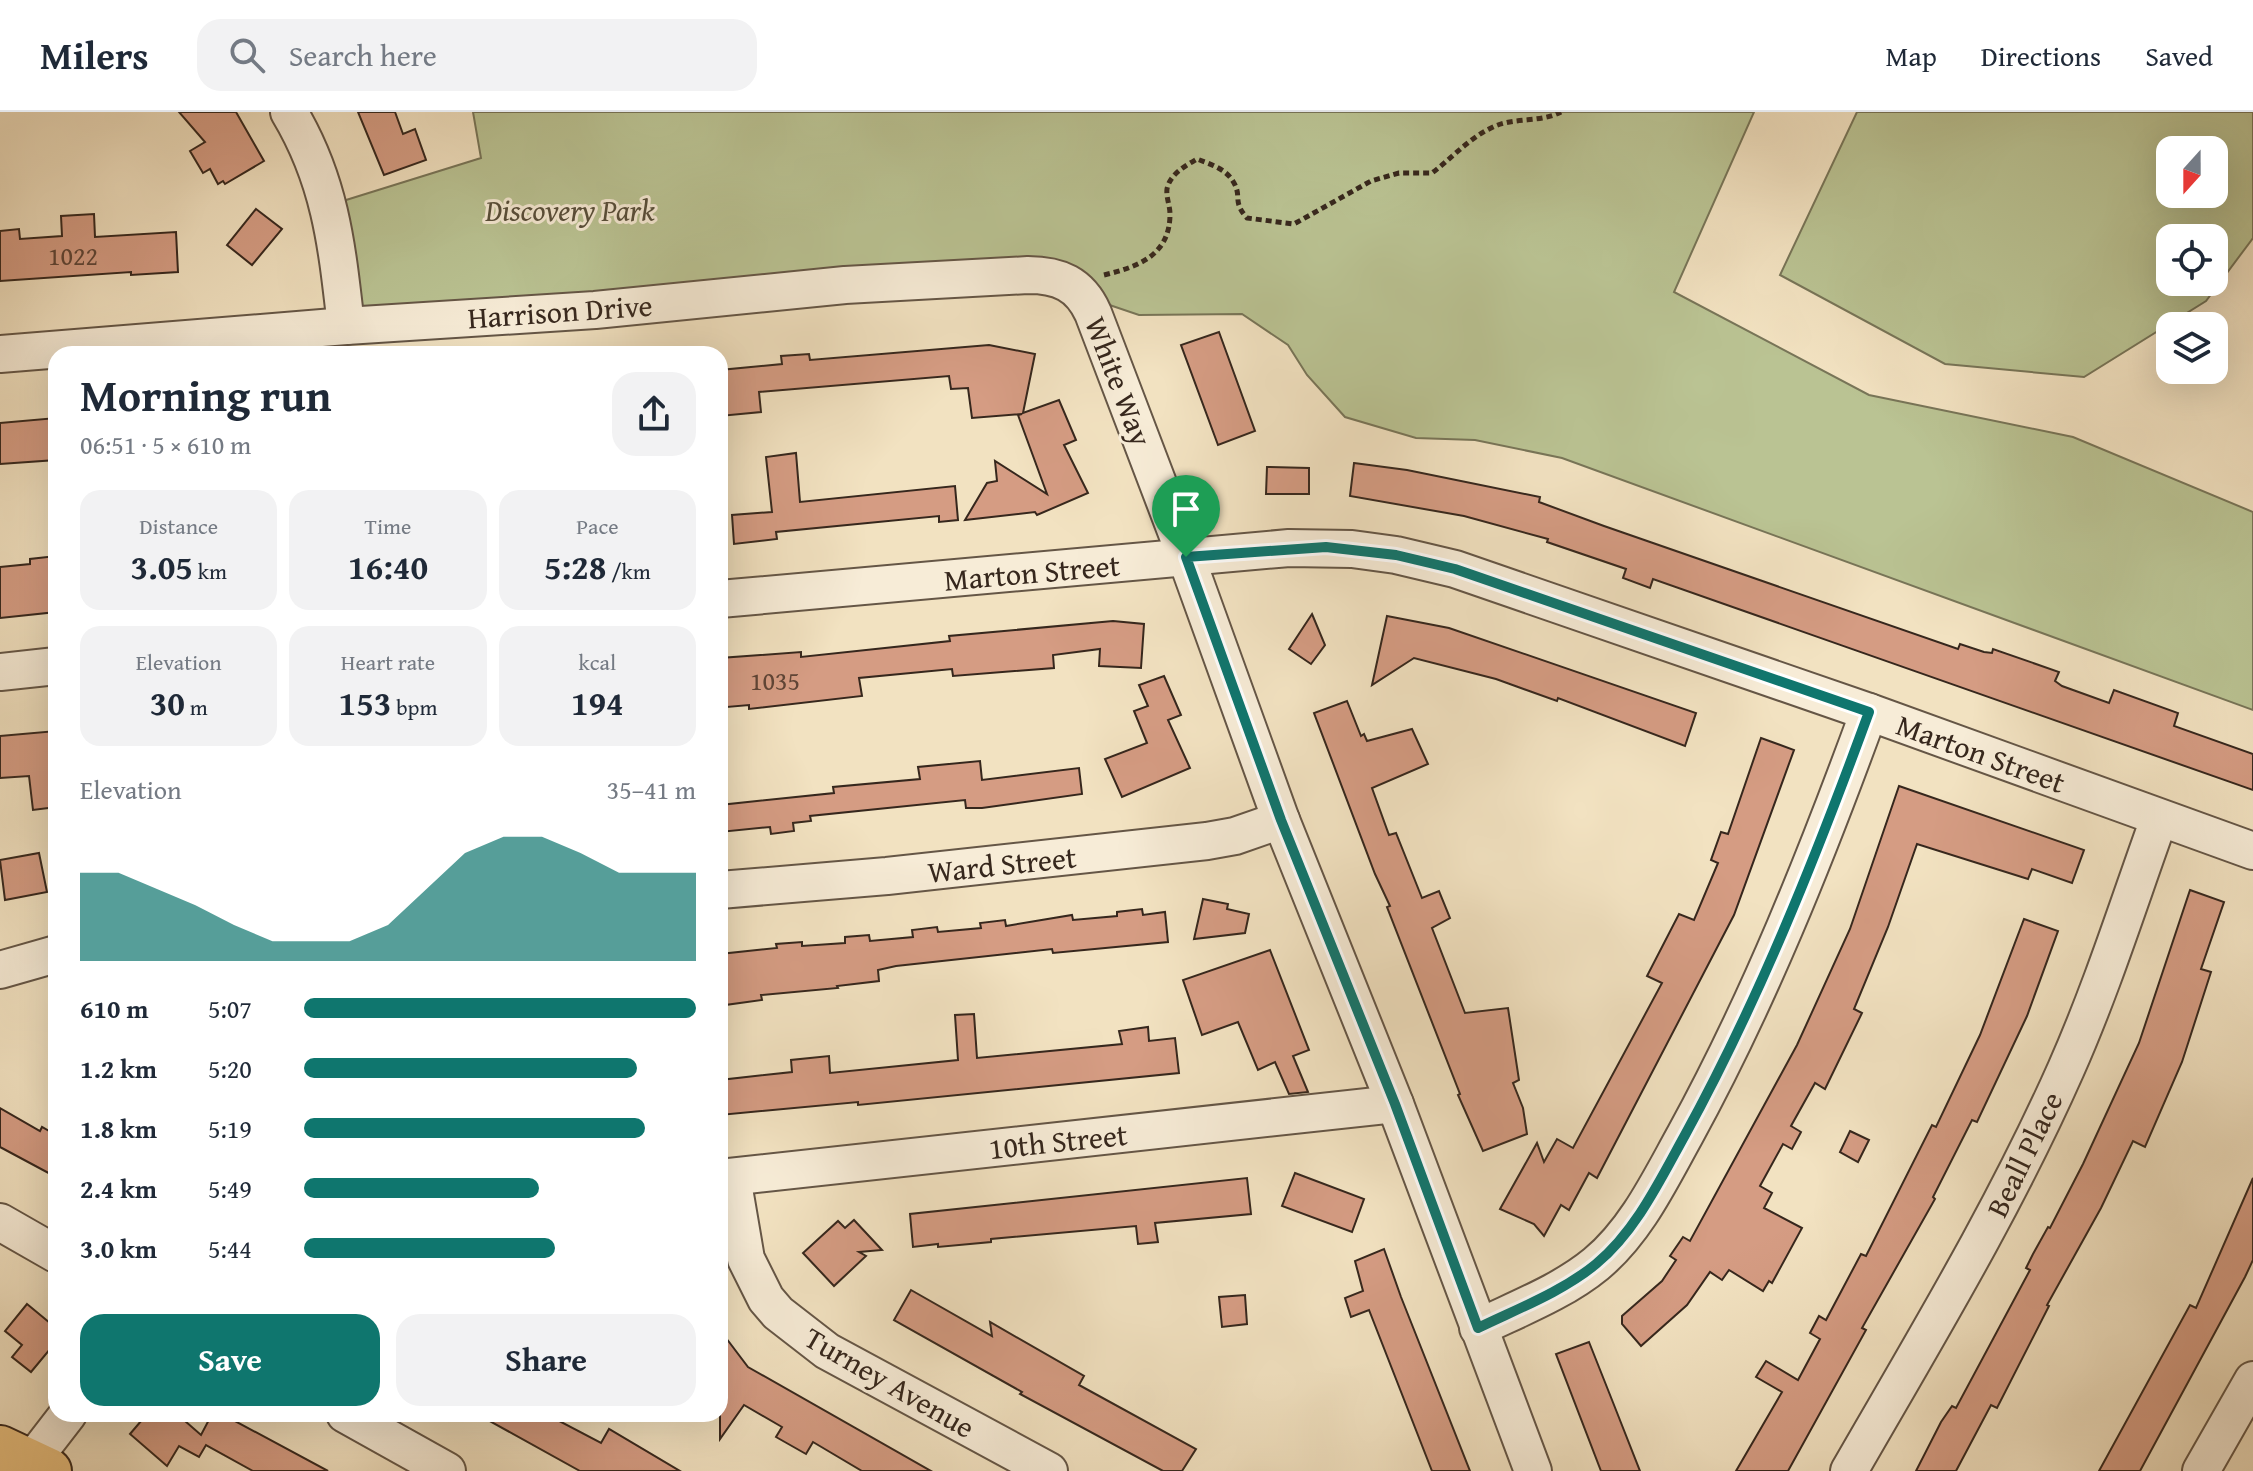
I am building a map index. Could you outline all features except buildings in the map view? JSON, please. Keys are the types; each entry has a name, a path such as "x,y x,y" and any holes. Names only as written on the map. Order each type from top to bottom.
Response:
{"street":[{"path":"289,112 317,165 330,205 346,326"},
{"name":"Harrison Drive","path":"99,346 595,310 872,283 1041,275 1071,283"},
{"name":"White Way","path":"1071,283 1086,297 1093,313 1281,820 1395,1104 1533,1471"},
{"name":"Harrison Drive","path":"0,354 48,350"},
{"name":"Marton Street","path":"728,598 1326,547 1428,561 1869,712 2253,851"},
{"path":"0,672 48,667"},
{"path":"1478,1328 1572,1281 1596,1264 1619,1241 1653,1192 1755,998 1820,842 1869,712"},
{"name":"Beall Place","path":"1849,1471 1974,1253 2031,1144 2067,1066 2159,819"},
{"name":"Ward Street","path":"728,889 887,876 1207,841 1235,836 1281,820"},
{"path":"0,970 48,956"},
{"name":"10th Street","path":"728,1178 1395,1104"},
{"name":"Turney Avenue","path":"728,1186 746,1259 766,1299 778,1313 827,1351 1049,1471"},
{"path":"0,1222 48,1249"},
{"path":"2201,1471 2253,1380"},
{"path":"26,1463 61,1422"},
{"path":"359,1422 447,1471"}],"path":[{"path":"1071,283 1133,269 1150,257 1165,239 1170,216 1167,189 1178,171 1197,159 1222,169 1235,184 1236,206 1247,218 1294,224 1371,181 1399,173 1432,173 1466,143 1495,126 1552,117 1561,112"}],"green space":[{"name":"Discovery Park","path":"473,112 1754,112 1674,292 1869,395 2073,437 2253,512 2253,710 1562,458 1475,440 1416,438 1345,417 1307,375 1288,345 1242,314 1139,315 1086,297 1071,283 346,326 330,205 481,158"},
{"path":"1857,112 2253,112 2253,238 2228,272 2228,224 2156,224 2156,296 2210,296 2206,301 2188,312 2156,312 2156,332 2084,377 1945,364 1780,275"}],"route":[{"path":"1326,547 1428,561 1869,712 1820,842 1755,998 1724,1063 1641,1211 1619,1241 1596,1264 1572,1281 1478,1328 1395,1104 1281,820 1186,557 1326,547"}]}
